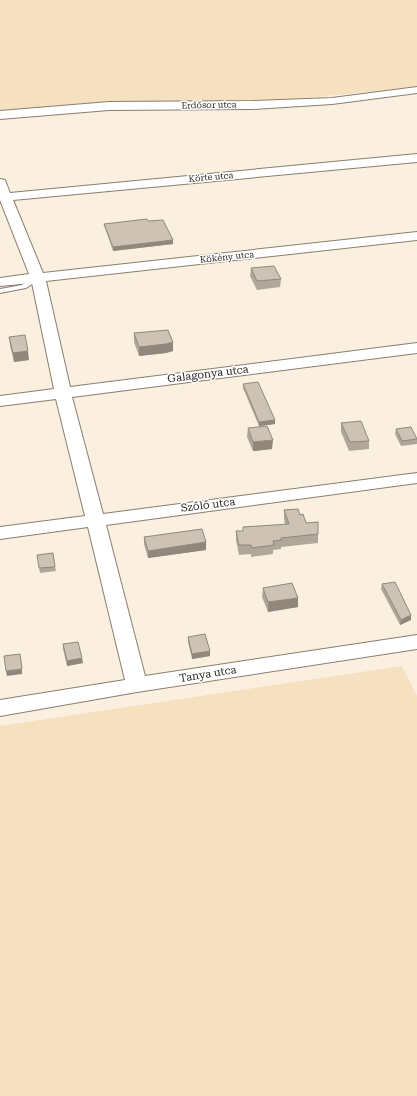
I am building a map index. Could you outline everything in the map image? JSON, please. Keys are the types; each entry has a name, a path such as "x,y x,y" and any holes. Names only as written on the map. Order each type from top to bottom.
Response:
{"street":[{"name":"Erdősor utca","path":"0,115 109,106 252,105 332,101 417,90"},
{"name":"Körte utca","path":"3,198 34,193 417,158"},
{"path":"3,198 38,278 63,392 137,685"},
{"name":"Kökény utca","path":"0,282 417,236"},
{"name":"Galagonya utca","path":"0,401 417,348"},
{"name":"Szőlő utca","path":"0,533 96,519 417,478"},
{"name":"Tanya utca","path":"0,708 137,685 417,642"}],"lane":[{"name":"Kökény utca","path":"0,291 24,287 38,278"}],"shaded area":[{"path":"0,0 417,0 417,86 261,101 0,112"},
{"path":"402,666 417,696 417,1096 0,1096 0,726"}],"building":[{"path":"147,219 148,221 163,220 173,240 113,247 104,224"},
{"path":"274,266 281,279 257,281 251,268"},
{"path":"168,330 173,342 139,347 134,333"},
{"path":"25,335 28,351 13,353 9,337"},
{"path":"258,382 275,420 259,422 243,384"},
{"path":"361,421 369,441 350,442 341,423"},
{"path":"267,426 273,440 253,442 248,428"},
{"path":"411,427 417,439 402,441 396,429"},
{"path":"298,509 300,515 303,514 306,523 318,522 318,534 281,538 281,540 273,541 274,545 252,548 251,545 239,545 236,531 243,531 243,527 289,524 284,510"},
{"path":"202,529 206,542 148,551 144,537"},
{"path":"53,553 55,567 39,568 37,555"},
{"path":"395,582 411,615 401,620 382,584"},
{"path":"292,583 298,598 268,602 263,588"},
{"path":"205,634 210,651 192,654 188,637"},
{"path":"78,642 82,658 67,661 63,644"},
{"path":"20,654 22,669 6,671 4,656"}]}
